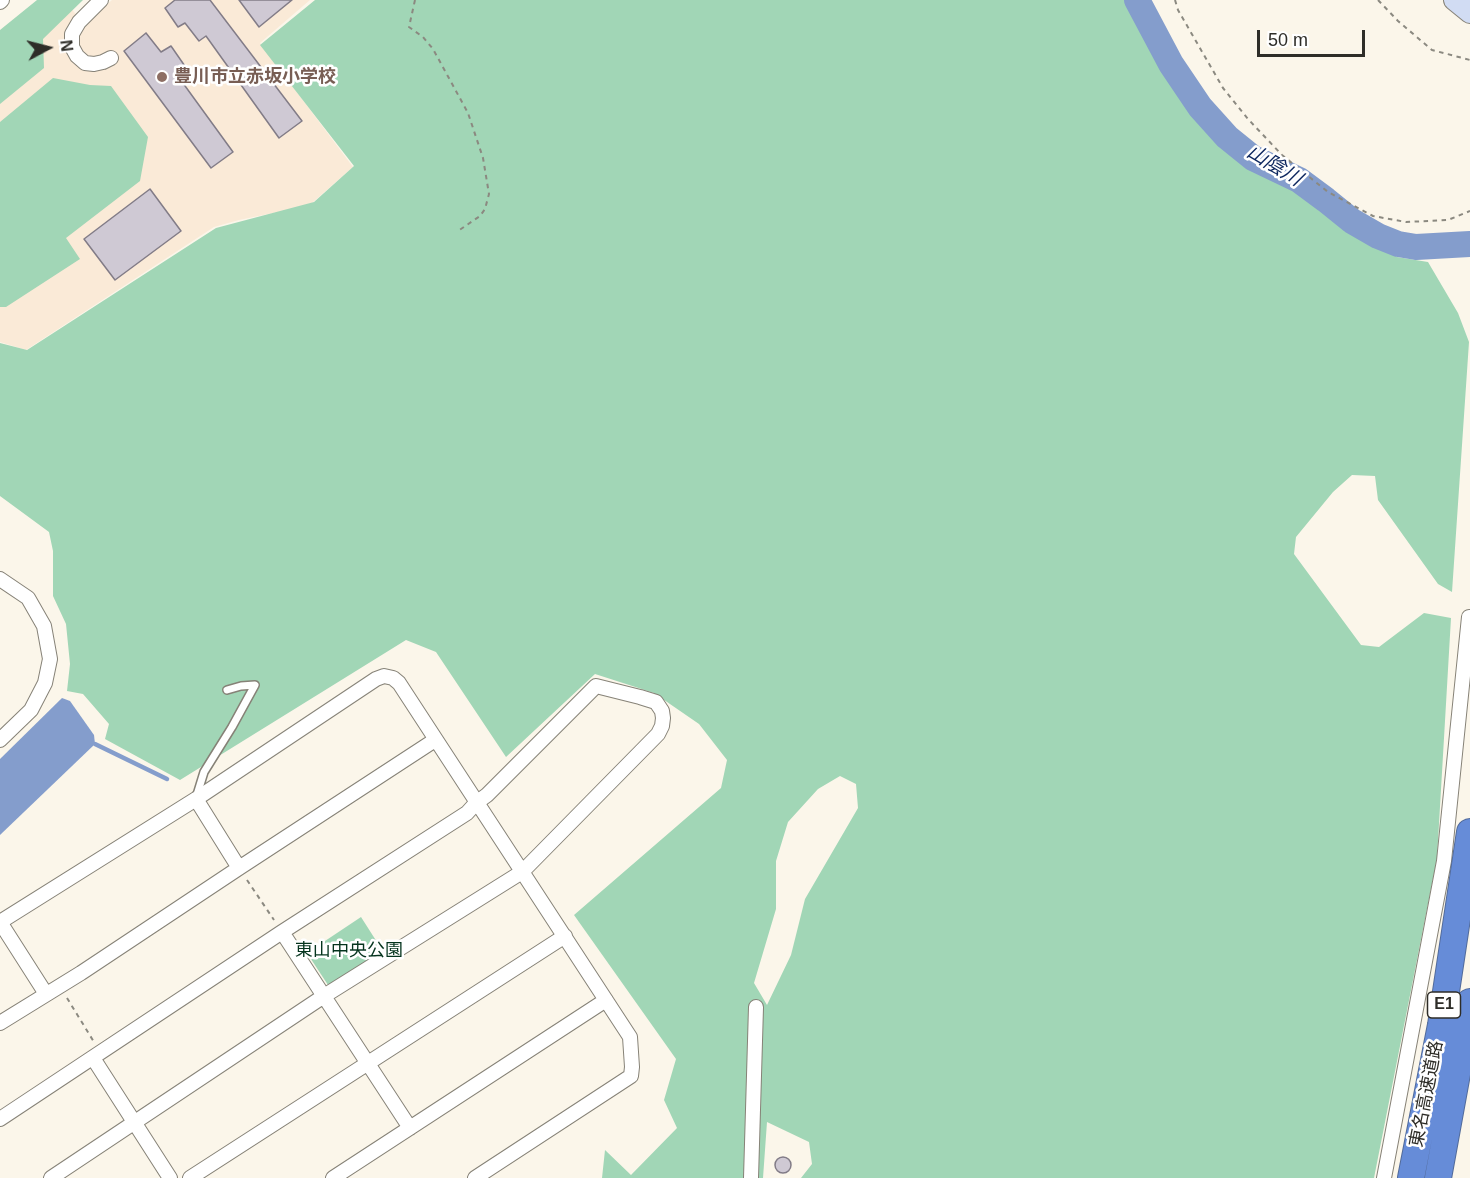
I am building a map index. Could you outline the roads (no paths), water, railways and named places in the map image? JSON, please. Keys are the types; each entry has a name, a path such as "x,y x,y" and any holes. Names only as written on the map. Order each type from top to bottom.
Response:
{"highway":[{"name":"東名高速道路","path":"1411,1178 1441,1025 1470,832"},
{"name":"東名高速道路","path":"1438,1178 1470,1002"}],"main road":[{"path":"1454,0 1470,13"}],"street":[{"path":"101,0 72,34 72,46 77,56 85,63 104,62 111,57"},
{"path":"0,579 28,598 44,626 50,659 45,683 34,704 0,740"},
{"path":"1384,1178 1444,861 1469,617"},
{"path":"46,994 0,922 196,799 366,686 384,676 393,678 399,683 630,1037 631,1076 475,1178"},
{"path":"0,1119 467,813 596,686 656,702 662,711 663,718 658,734 522,872 324,996 51,1178"},
{"path":"0,1023 81,973 435,740"},
{"path":"196,799 239,868"},
{"path":"282,933 410,1128"},
{"path":"190,1178 565,936"},
{"path":"333,1178 606,1000"},
{"path":"751,1178 756,1007"},
{"path":"97,1055 170,1178"}],"lane":[{"path":"196,799 204,772 255,685 227,690"}],"water":[{"path":"62,698 70,701 94,735 95,744 0,835 0,759"}],"waterway":[{"name":"山陰川","path":"1137,0 1171,64 1200,107 1227,137 1253,158 1299,180 1352,221 1398,244 1416,247 1470,244"},
{"path":"95,744 167,779"}],"place":[{"name":"豊川市立赤坂小学校","path":"162,77"}],"park label":[{"name":"東山中央公園","path":"349,951"}]}
